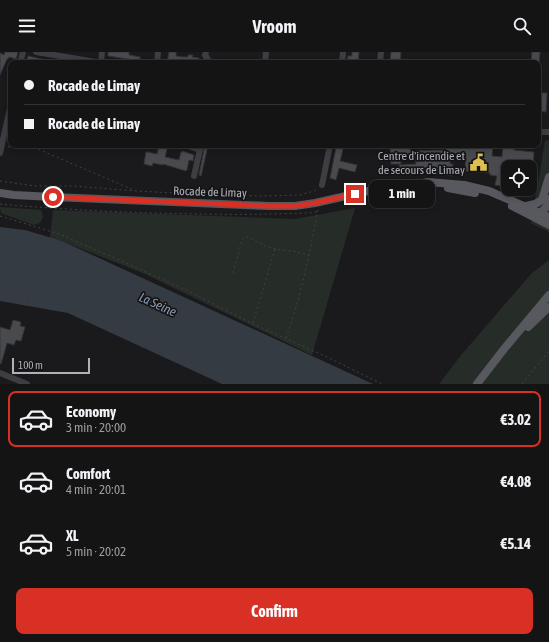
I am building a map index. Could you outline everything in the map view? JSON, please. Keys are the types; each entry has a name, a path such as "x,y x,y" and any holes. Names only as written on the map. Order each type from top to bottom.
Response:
{"main road":[{"path":"539,216 547,203 549,177"},
{"name":"Rocade de Limay","path":"0,193 61,198 295,206 395,185 428,182 464,184 489,191 526,206 549,225"},
{"name":"Rocade de Limay","path":"418,184 466,191 491,197 539,216 549,217"},
{"path":"526,206 547,203"},
{"path":"477,384 549,295"},
{"path":"504,349 549,307"}],"street":[{"path":"36,52 84,60"},
{"path":"1,151 2,132 8,113"},
{"path":"194,176 201,148"},
{"path":"322,185 329,148"},
{"path":"0,374 27,384"}],"path":[{"path":"35,148 136,191"},
{"path":"0,181 34,186 73,186 136,191 260,196 300,195 314,191 322,185"},
{"path":"0,204 98,211 202,214 317,212 309,256 291,325 286,338"},
{"path":"0,216 59,234 184,289 253,324 327,357 382,384"},
{"path":"233,273 244,237 248,237 265,246 275,249 293,251 309,256"},
{"path":"253,324 275,249"},
{"path":"21,294 34,298"},
{"path":"22,305 26,295"},
{"path":"522,384 549,351"}],"shaded area":[{"path":"549,140 549,232 531,223 536,196 537,196 545,141"},
{"path":"0,207 41,210 43,213 42,218 40,223 34,225 1,213"},
{"path":"355,208 312,355 145,274 62,241 50,238 53,210 295,219"},
{"path":"549,260 549,384 439,384 462,354 531,274"}],"water":[{"name":"La Seine","path":"0,227 25,230 62,241 373,384 222,384 68,313 0,301"}],"building":[{"path":"5,52 18,52 16,59 9,57 7,59 0,75 0,53 4,55"},
{"path":"108,52 129,52 129,55 140,57 140,60 134,60 108,56"},
{"path":"169,52 176,52 176,56 188,57 188,55 193,55 192,57 199,58 199,60 168,60"},
{"path":"352,52 359,52 358,60 347,60 348,56 352,56"},
{"path":"391,52 401,52 400,60 390,60"},
{"path":"532,52 540,52 539,60 531,60"},
{"path":"28,56 46,60 27,60"},
{"path":"541,93 547,93 546,112 541,111"},
{"path":"158,148 167,148 165,157 179,160 182,151 194,155 193,161 189,160 186,171 163,164 153,163 152,166 144,164 146,152 157,154"},
{"path":"204,148 207,148 201,176 199,175"},
{"path":"336,148 343,149 340,161 357,165 355,172 339,168 336,180 330,178"},
{"path":"390,148 410,148 412,154 400,155 401,164 391,164"},
{"path":"446,148 493,148 492,156 502,157 503,148 514,148 514,150 534,152 533,160 501,160 501,186 495,185 497,176 490,175 490,173 465,171 466,155 451,153 450,164 453,164 452,176 430,173 412,168 412,170 399,170 399,165 416,164 415,151 446,150"},
{"path":"13,320 21,322 20,326 25,327 21,341 16,340 14,345 7,343 0,364 0,327 10,330"}],"place":[{"name":"Centre d'incendie et de secours de Limay","path":"478,163"}],"route":[{"path":"53,197 295,206 355,194"}]}
